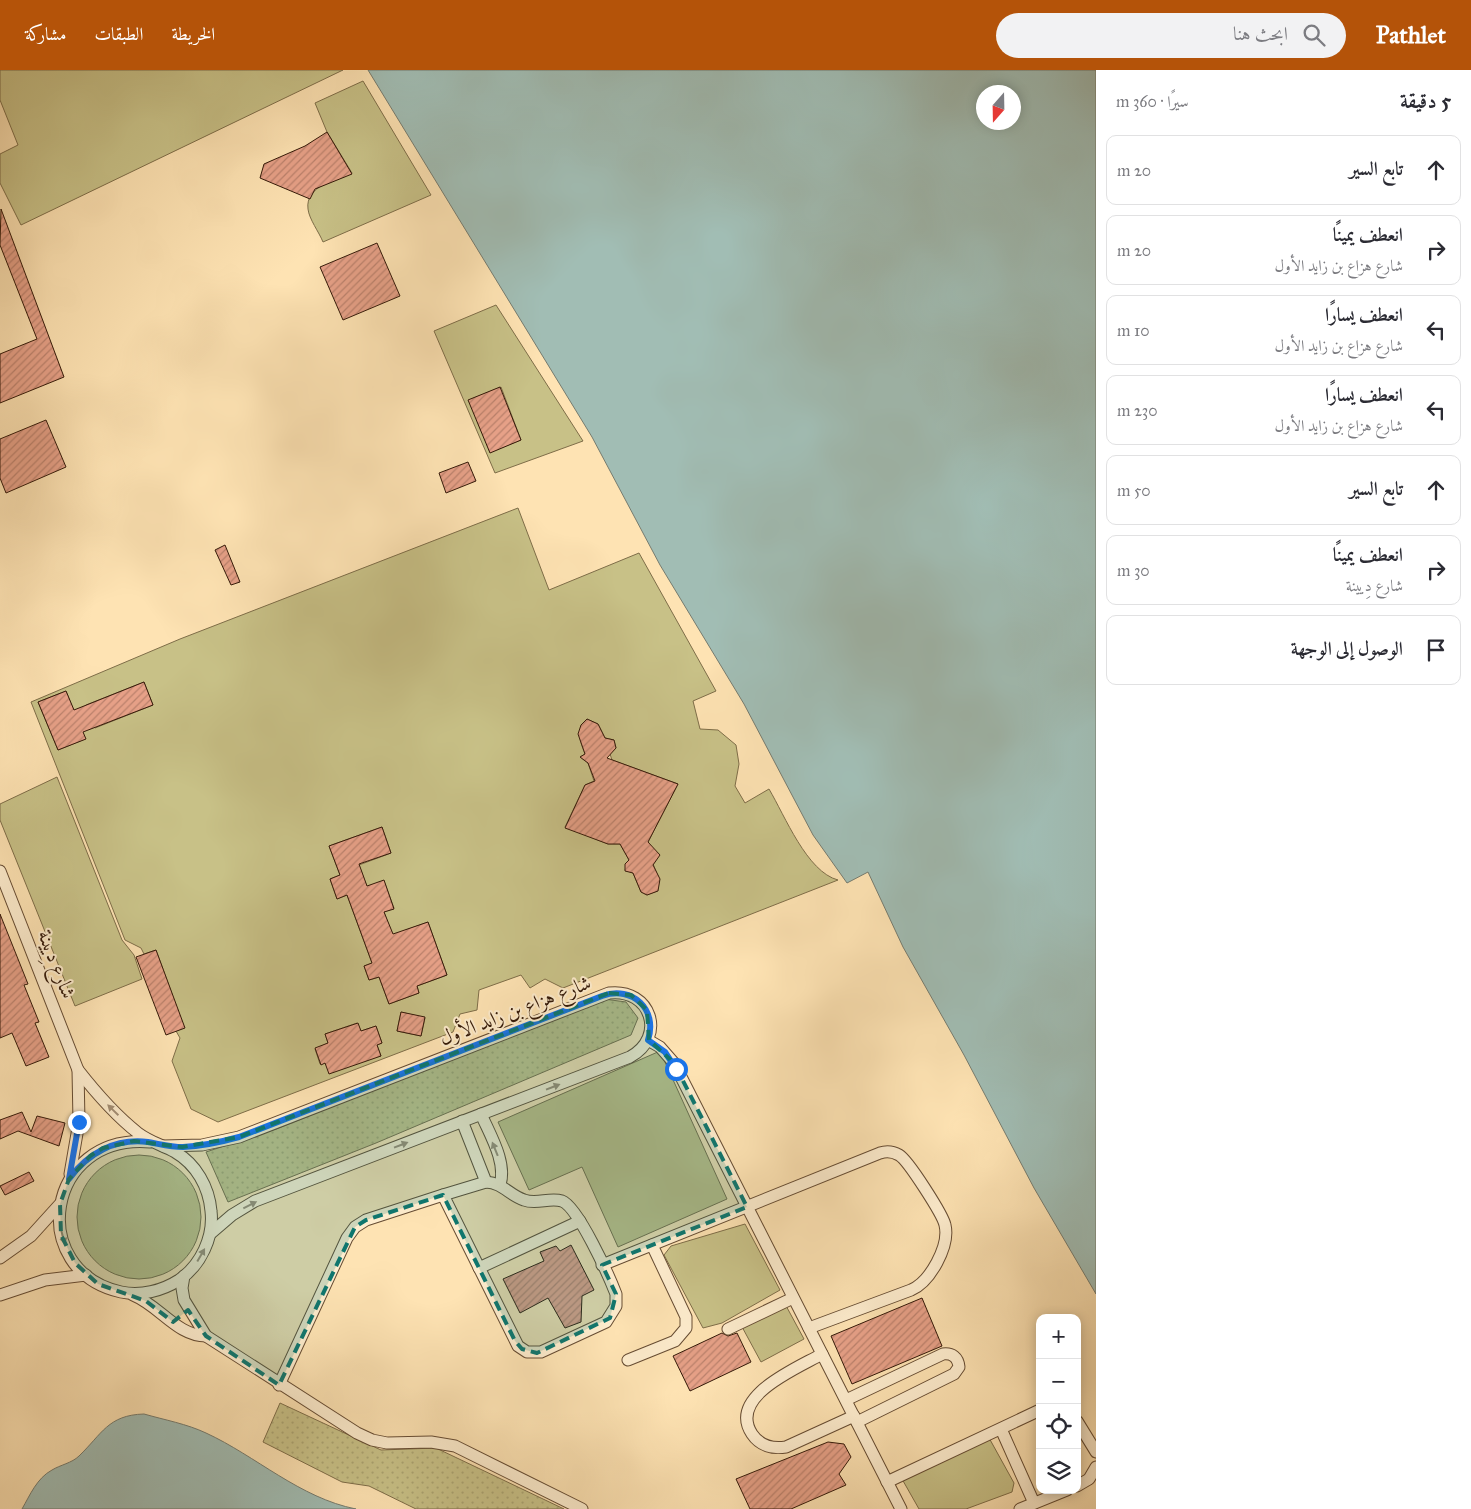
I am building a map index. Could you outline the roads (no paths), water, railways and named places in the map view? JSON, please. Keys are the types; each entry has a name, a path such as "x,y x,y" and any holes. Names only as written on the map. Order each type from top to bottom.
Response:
{"street":[{"name":"شارع دِيينة","path":"0,872 78,1070 110,1108 150,1142"},
{"name":"شارع هزاع بن زايد الأول","path":"163,1146 202,1145 239,1137 609,993 624,993 643,1004 651,1025 648,1040"},
{"path":"210,1233 232,1215 255,1202 630,1056 637,1053 648,1040 660,1047 674,1063 902,1509"},
{"name":"شارع دِيينة","path":"69,1179 79,1122 78,1070"},
{"path":"481,1114 501,1162 503,1173 500,1185"},
{"path":"462,1122 486,1182"},
{"path":"127,1293 157,1290 184,1276 201,1257 210,1233 210,1202 202,1181 188,1163 163,1146 150,1142 134,1141 104,1148 78,1166 69,1179 60,1204 60,1228 67,1250 86,1275 98,1284 127,1293 154,1306 185,1332 206,1336"},
{"path":"602,1265 887,1151 900,1156 905,1160 944,1220 946,1240 931,1273 923,1284 911,1290 809,1328"},
{"path":"279,1385 344,1244 354,1227 366,1220 443,1195 486,1182 500,1185 516,1197 528,1202 555,1199 566,1203 576,1212 616,1294 616,1306 610,1318 541,1352 532,1353 522,1349 515,1341 443,1195"},
{"path":"0,1258 31,1236 60,1204"},
{"path":"479,1268 580,1221"},
{"path":"628,1360 675,1341 686,1328 686,1317 652,1245"},
{"path":"0,1295 45,1280 86,1275"},
{"path":"184,1276 182,1294 188,1310 206,1336 279,1385 372,1440 387,1443 431,1442 455,1446 582,1509"},
{"path":"728,1329 793,1298"},
{"path":"173,1322 188,1310"},
{"path":"822,1354 754,1396 748,1411 749,1426 752,1434 763,1444 778,1448 786,1447 855,1419 954,1374 958,1367 957,1358 951,1354 943,1354 846,1400"},
{"path":"888,1482 1036,1412"},
{"path":"1001,1428 1034,1504"},
{"path":"1081,1428 1096,1452"},
{"path":"1081,1484 1089,1479 1096,1467"},
{"path":"1020,1509 1058,1494"}],"water":[{"path":"368,70 1096,70 1096,1294 1034,1188 964,1055 903,947 868,872 847,883 813,835 744,704 660,565 592,437"},
{"path":"144,1414 206,1433 225,1442 316,1496 356,1509 22,1509 34,1487 47,1473 76,1458 100,1433 114,1422 132,1415"}]}
